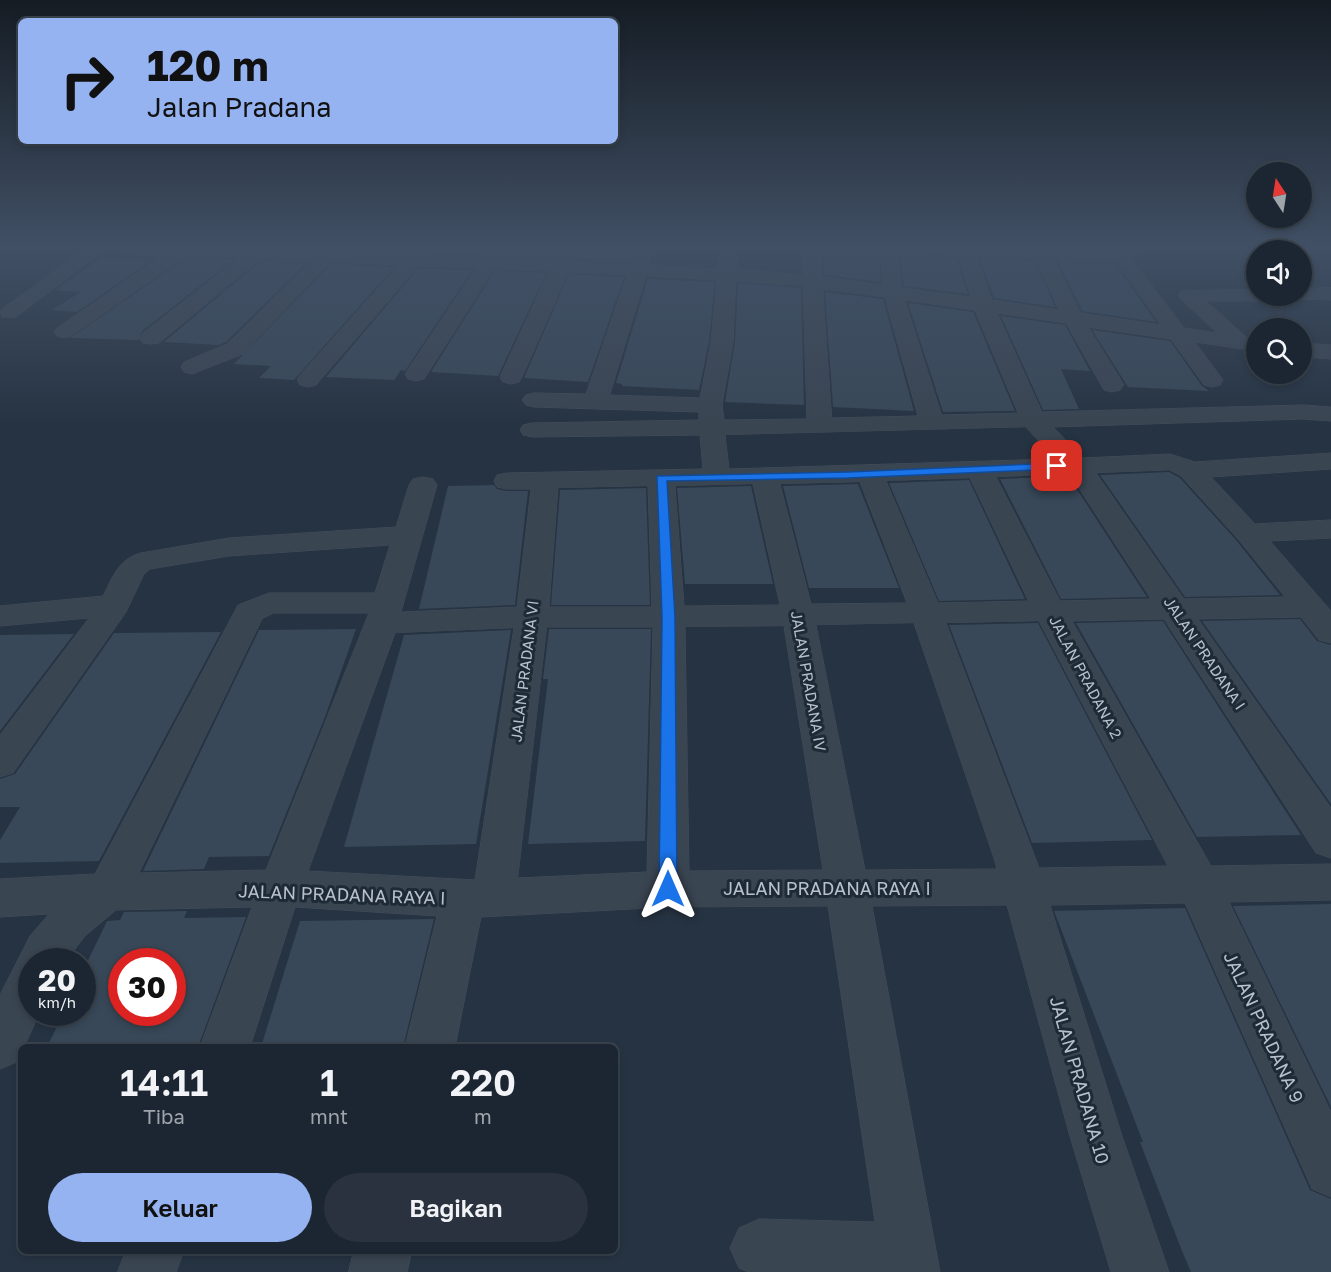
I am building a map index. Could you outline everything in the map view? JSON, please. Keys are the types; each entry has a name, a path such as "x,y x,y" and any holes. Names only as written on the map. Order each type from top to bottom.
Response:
{"street":[{"path":"9,313 17,307"},
{"path":"64,332 100,307"},
{"path":"151,338 189,307"},
{"path":"192,367 235,349 276,307"},
{"path":"308,380 373,307"},
{"path":"416,374 459,307"},
{"path":"511,377 542,307"},
{"path":"596,401 627,307"},
{"path":"717,478 711,416 722,342 724,307"},
{"path":"813,307 820,426"},
{"path":"898,307 932,422"},
{"name":"JALAN PRADANA I","path":"984,307 1033,420 1076,466 1177,610 1331,841"},
{"path":"986,307 1246,344"},
{"path":"1068,307 1112,385"},
{"path":"1161,307 1177,335 1212,380"},
{"path":"1202,307 1246,342"},
{"path":"1312,351 1331,352"},
{"path":"534,400 596,401 711,416 820,426 1303,412 1331,414"},
{"path":"532,430 711,416"},
{"path":"1190,470 1331,461"},
{"path":"507,481 870,474 1170,462 1180,464 1190,470 1248,533 1331,632"},
{"name":"JALAN PRADANA 2","path":"978,468 1051,611 1198,883"},
{"name":"JALAN PRADANA 10","path":"870,474 926,612 1024,887 1095,1133 1140,1272"},
{"name":"JALAN PRADANA IV","path":"765,477 798,615 847,887 910,1262"},
{"path":"661,478 669,617 668,889"},
{"name":"JALAN PRADANA VI","path":"431,1044 478,898 532,617 545,481"},
{"path":"226,1044 280,888 386,613 423,485"},
{"path":"1248,533 1331,529"},
{"path":"0,763 115,605 131,570 141,562 229,547 410,535"},
{"path":"47,948 74,917 108,892 249,612 268,603 386,613 532,617 1311,607"},
{"path":"0,616 115,605"},
{"name":"JALAN PRADANA RAYA I","path":"0,898 108,892 280,888 478,898 668,889 1331,882"},
{"name":"JALAN PRADANA 9","path":"1198,883 1331,1170"},
{"path":"0,1045 18,1008"},
{"path":"759,1248 910,1262"},
{"path":"147,1272 154,1254"},
{"path":"378,1272 382,1254"}],"building":[{"path":"56,307 84,307 77,312 52,310"},
{"path":"115,307 172,307 142,331 139,340 70,338"},
{"path":"205,307 261,307 226,342 219,345 164,342"},
{"path":"289,307 358,307 294,380 259,378 271,366 234,364"},
{"path":"385,307 447,307 405,371 401,370 394,380 326,377"},
{"path":"472,307 530,307 498,376 431,372"},
{"path":"555,307 614,307 588,382 524,378"},
{"path":"639,307 712,307 709,342 699,390 622,386 616,383"},
{"path":"737,307 801,307 804,405 725,402 735,342"},
{"path":"826,307 885,307 914,411 833,407"},
{"path":"909,307 939,307 973,312 1015,411 943,412"},
{"path":"1080,307 1146,307 1156,322 1082,311"},
{"path":"1001,316 1065,325 1090,371 1061,369 1079,409 1043,410"},
{"path":"1092,330 1170,341 1202,386 1209,391 1128,387"},
{"path":"1169,472 1180,478 1236,540 1280,595 1185,597 1100,475"},
{"path":"1068,476 1147,597 1061,599 1000,479"},
{"path":"969,480 1025,599 939,601 889,483"},
{"path":"858,484 899,588 809,588 783,486"},
{"path":"494,485 497,489 507,491 528,491 515,605 419,609 448,486"},
{"path":"751,486 773,584 685,584 677,488"},
{"path":"646,488 650,605 551,605 560,490"},
{"path":"1300,619 1317,641 1331,645 1331,804 1202,621"},
{"path":"1163,621 1301,835 1197,837 1076,623"},
{"path":"1038,623 1152,840 1032,843 949,625"},
{"path":"356,629 325,717 269,856 209,857 204,869 143,871 259,630"},
{"path":"549,629 651,629 645,841 528,844 548,679 543,679"},
{"path":"511,630 476,844 344,847 404,635"},
{"path":"221,632 99,861 0,863 0,840 20,807 0,807 0,779 15,774 114,633"},
{"path":"74,634 0,731 0,635"},
{"path":"1331,904 1331,1107 1233,906"},
{"path":"1185,908 1310,1190 1331,1199 1331,1272 1191,1272 1054,911"},
{"path":"187,911 184,918 246,917 199,1044 48,1044 57,1026 96,1026 96,948 94,948 107,921 120,920 124,912"},
{"path":"434,919 404,1044 262,1044 300,921"}],"route":[{"path":"668,889 669,617 661,478 848,475 1057,466"}]}
